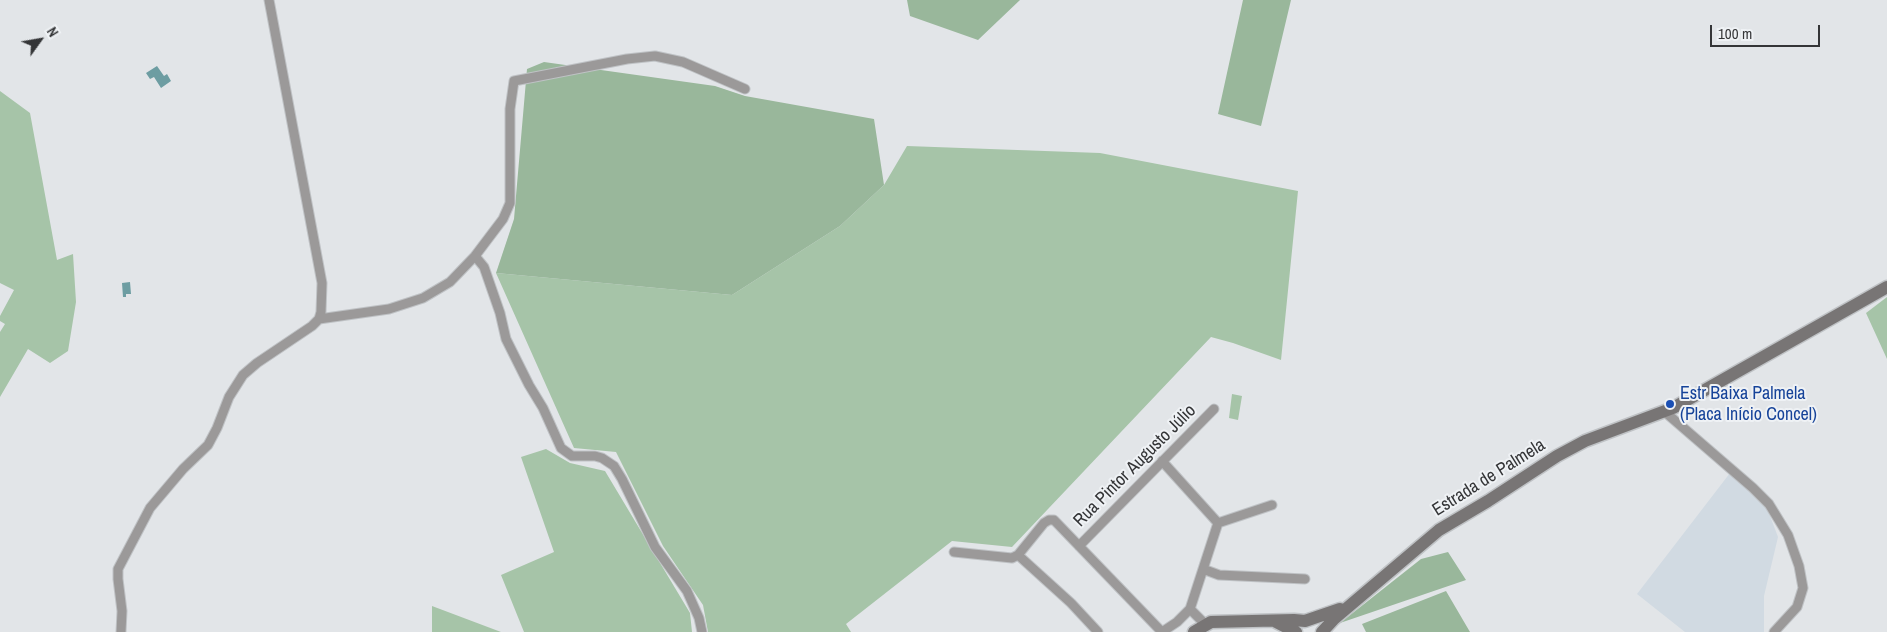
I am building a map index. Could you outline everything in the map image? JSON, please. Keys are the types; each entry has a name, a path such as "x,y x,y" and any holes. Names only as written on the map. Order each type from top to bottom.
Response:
{"street":[{"path":"121,632 122,611 118,569 150,508 172,481 208,445 229,398 243,375 319,319 322,303 322,283 269,0"},
{"path":"319,319 388,309 423,298 450,282 475,256 503,219 510,203 510,109 514,82 627,59 655,56 683,62 745,89"},
{"path":"475,256 484,267 500,313 506,339 543,408 561,448 572,456 595,456 614,466 655,547 687,591 699,618 702,632"},
{"name":"Estrada de Palmela","path":"1321,632 1327,624 1439,530 1557,456 1585,441 1665,412 1887,287"},
{"name":"Rua Pintor Augusto Júlio","path":"1079,546 1214,409"},
{"path":"1665,412 1753,488 1769,504 1788,535 1799,566 1803,588 1796,607 1774,632"},
{"path":"1162,461 1218,523"},
{"path":"1218,523 1272,505"},
{"path":"954,552 1004,559 1012,558 1018,555 1044,523 1054,520 1162,632 1177,622 1190,609 1218,523"},
{"path":"1018,555 1071,603 1098,632"},
{"path":"1203,570 1219,575 1306,579"},
{"name":"Estrada de Palmela","path":"1194,632 1205,624 1216,621 1306,621 1350,606"},
{"path":"1190,609 1205,624"},
{"path":"1296,632 1299,625 1306,621 1315,623 1321,632"},
{"name":"Estrada de Palmela","path":"1276,622 1296,632"}],"shaded area":[{"path":"1730,473 1767,508 1778,537 1764,596 1764,632 1685,632 1637,594"}],"green space":[{"path":"907,0 1020,0 978,40 910,16"},
{"path":"1243,0 1291,0 1261,126 1218,114"},
{"path":"544,62 715,86 745,96 874,119 884,185 840,226 732,295 496,273 514,219 527,69"},
{"path":"0,91 30,113 57,260 73,254 76,302 68,351 50,363 28,349 0,397 0,332 5,324 0,321 0,316 14,290 0,283"},
{"path":"907,146 1100,153 1298,191 1281,360 1211,337 1012,547 952,541 846,624 851,632 708,632 703,605 663,546 616,452 574,448 496,273 732,295 840,226 884,185"},
{"path":"1887,297 1887,359 1866,313"},
{"path":"1232,394 1242,396 1238,420 1229,418"},
{"path":"546,449 570,463 605,471 690,613 692,632 524,632 501,575 554,552 521,457"},
{"path":"1448,552 1466,580 1340,623 1421,559"},
{"path":"1446,591 1470,632 1366,632 1362,624"},
{"path":"432,606 501,632 432,632"}],"water":[{"path":"157,66 164,76 167,74 171,81 161,88 154,77 150,79 146,73"},
{"path":"130,282 131,294 126,294 126,297 123,297 122,283"}],"place":[{"name":"Estr Baixa Palmela (Placa Início Concel)","path":"1670,404"}]}
